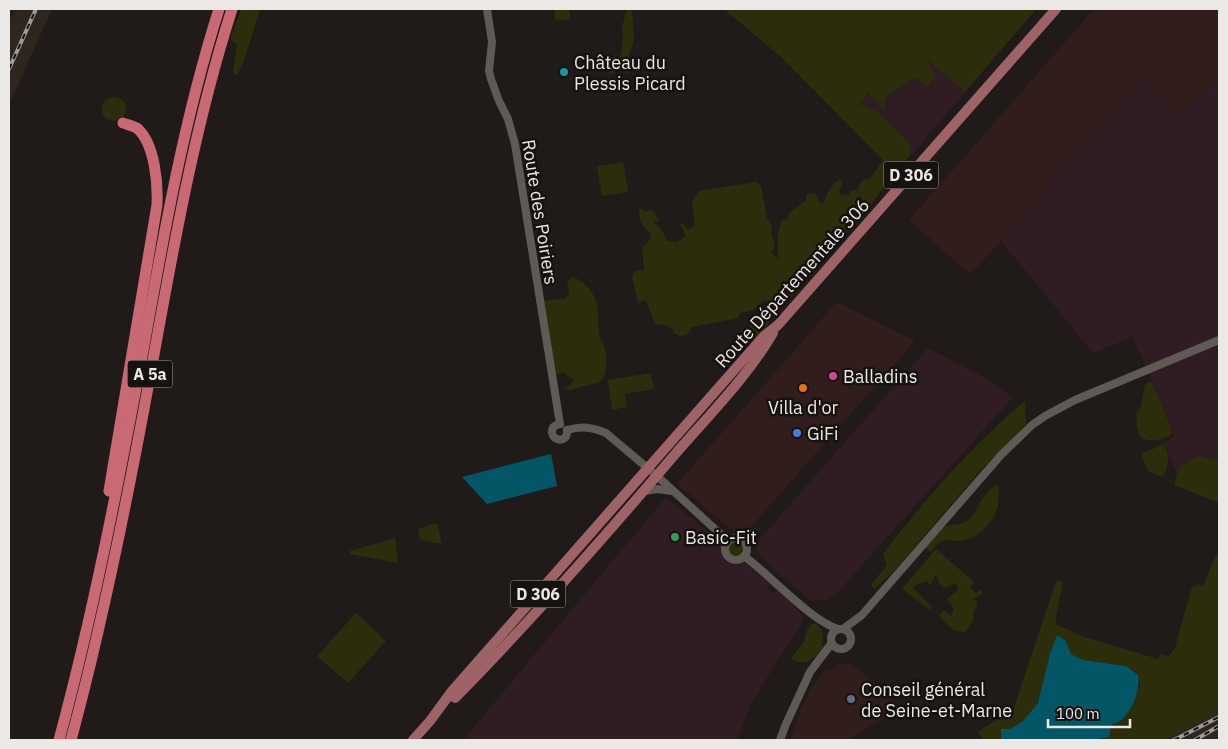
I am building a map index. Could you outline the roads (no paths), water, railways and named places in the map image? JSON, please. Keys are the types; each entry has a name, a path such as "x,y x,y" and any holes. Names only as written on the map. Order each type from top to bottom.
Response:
{"highway":[{"name":"A 5a","path":"59,740 100,569 121,468 181,145 219,9"},
{"name":"A 5a","path":"70,740 112,568 192,151 211,78 232,9"},
{"path":"100,569 101,537 157,205 157,181 149,148 138,130 123,123"}],"main road":[{"name":"Route Départementale 306","path":"648,469 764,336 778,325 1056,9"},
{"name":"D 306","path":"413,740 516,636 645,491 738,382 767,344 778,325"},
{"name":"D 306","path":"430,721 452,692 648,469"}],"street":[{"name":"Route des Poiriers","path":"487,9 492,42 489,71 498,101 508,119 515,144 560,424"},
{"path":"806,683 831,654 849,646 850,635 862,615 1001,455 1032,425 1075,400 1219,340"},
{"path":"555,425 565,426 567,430 567,435 559,440 554,438 552,434 552,429 555,425"},
{"path":"567,430 585,426 606,433 657,476 728,541"},
{"path":"645,491 657,489 672,490"},
{"path":"735,539 743,541 746,548 744,556 737,560 728,557 725,551 728,541 735,539"},
{"path":"744,556 809,612 823,626 838,650"},
{"path":"809,612 828,625 841,629 850,635"},
{"path":"780,740 810,672 831,641 833,632 862,615"}],"water":[{"path":"551,454 557,486 487,504 462,477"},
{"path":"1057,635 1066,641 1071,654 1083,660 1126,666 1138,675 1139,681 1133,705 1122,720 1111,725 1109,737 1092,740 1001,740 1001,729 1010,729 1023,721 1038,703 1050,654"}],"railway":[{"path":"9,69 36,9"},
{"path":"1174,740 1219,717"},
{"path":"1195,740 1219,726"}],"place":[{"name":"Château du Plessis Picard","path":"564,72"},
{"name":"Balladins","path":"833,376"},
{"name":"Villa d'or","path":"803,388"},
{"name":"GiFi","path":"797,433"},
{"name":"Basic-Fit","path":"675,537"},
{"name":"Conseil général de Seine-et-Marne","path":"851,699"}]}
